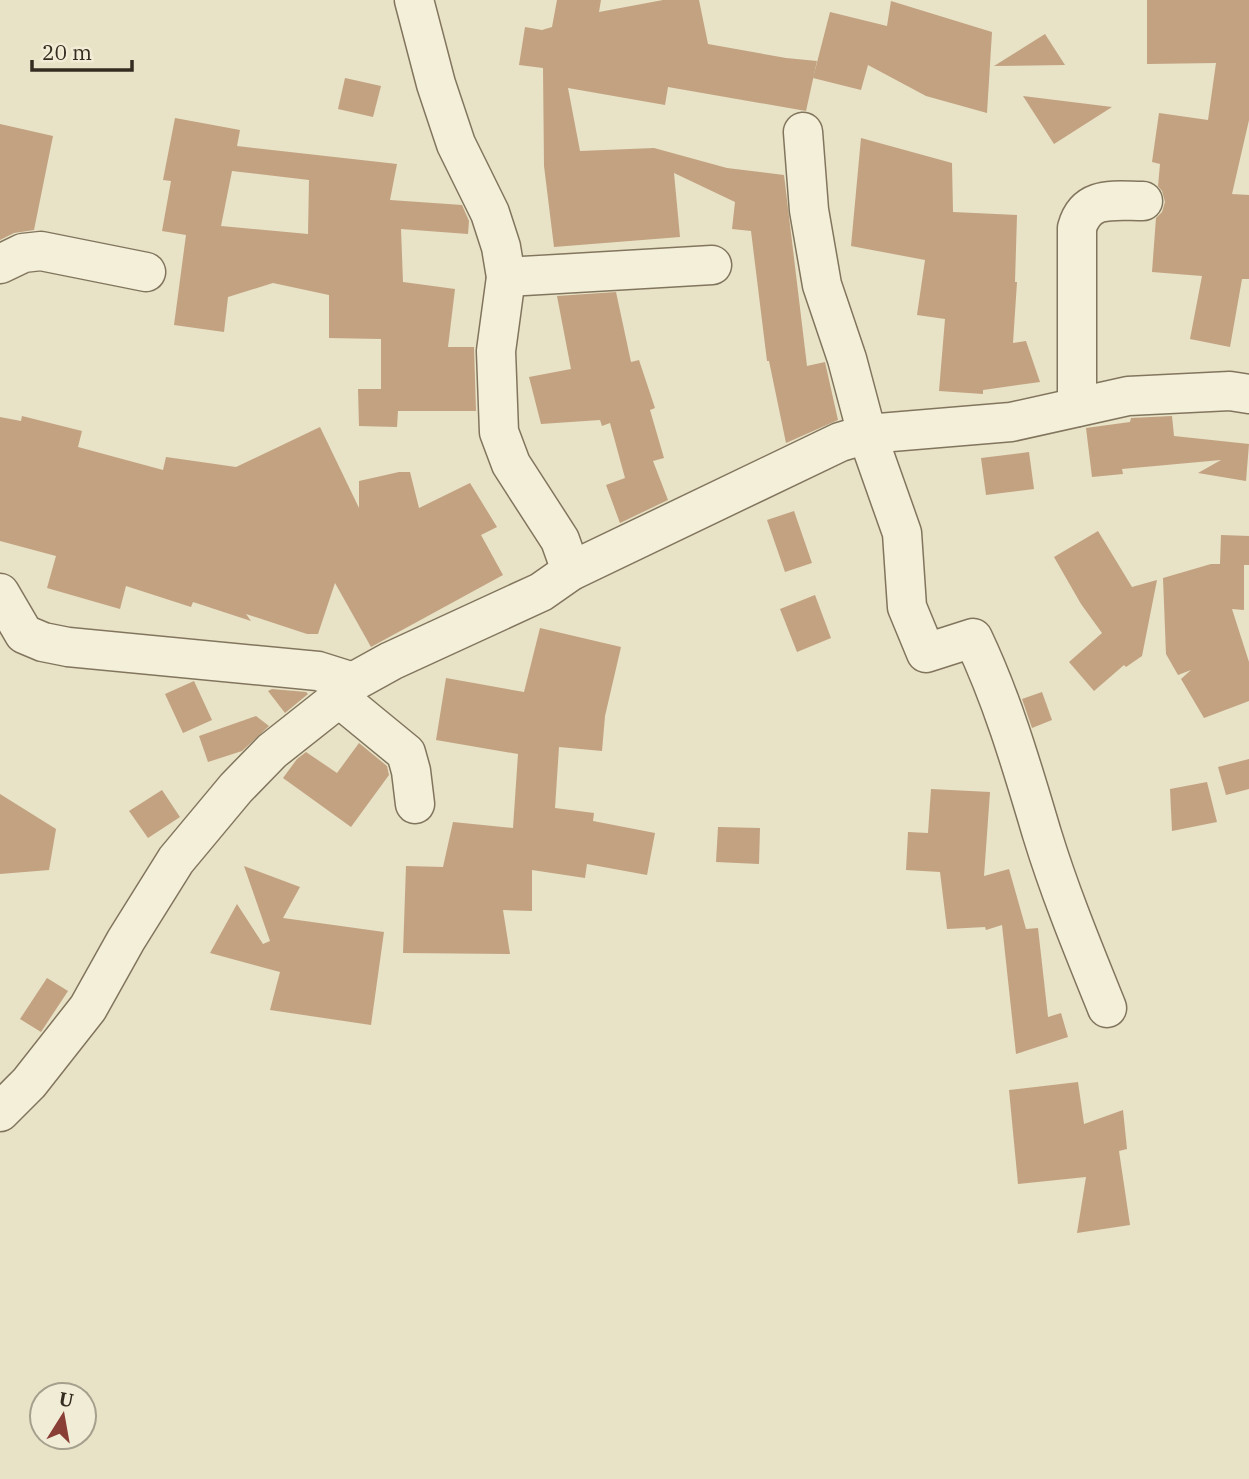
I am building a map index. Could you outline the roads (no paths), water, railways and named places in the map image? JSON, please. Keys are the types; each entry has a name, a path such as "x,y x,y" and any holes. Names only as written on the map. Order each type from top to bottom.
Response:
{"street":[{"path":"414,0 436,84 456,144 490,213 502,247 506,277 496,351 499,432 511,464 560,540 572,571"},
{"path":"803,132 809,210 822,285 847,359 867,434 902,533 906,607 926,653 974,638 992,677 1063,896 1107,1008"},
{"path":"1077,407 1077,228 1081,214 1090,206 1107,201 1143,201"},
{"path":"0,264 23,254 41,251 146,272"},
{"path":"506,277 712,265"},
{"path":"0,1112 29,1083 88,1008 176,860 236,788 272,751 346,690 391,661 541,592 572,571 840,442 867,434 1012,422 1128,396 1230,391 1249,394"},
{"path":"0,593 24,634 43,642 68,648 318,671 346,690 405,753 411,771 415,804"}]}
